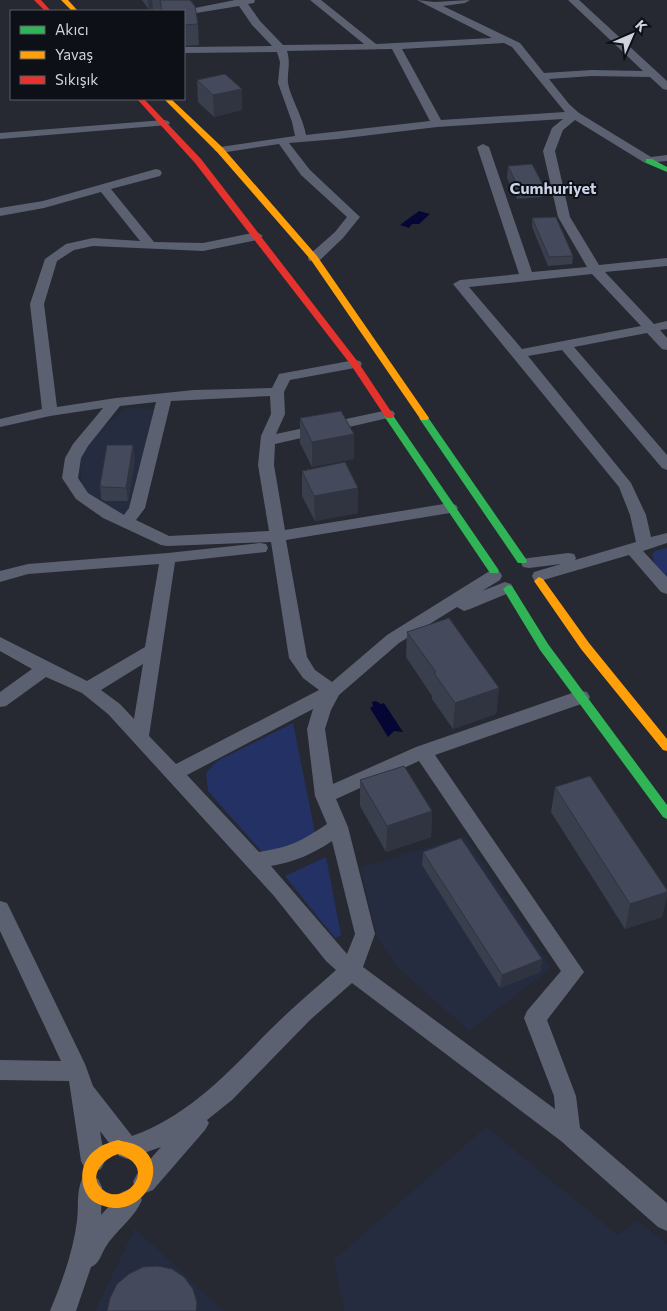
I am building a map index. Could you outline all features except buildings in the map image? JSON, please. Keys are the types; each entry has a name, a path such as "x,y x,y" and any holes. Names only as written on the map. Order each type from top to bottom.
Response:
{"main road":[{"path":"37,0 47,10"},
{"path":"64,0 74,10"},
{"path":"141,100 198,161 355,364 450,508 502,575 544,647 667,814"},
{"path":"168,100 220,150 314,258 531,577 667,748"},
{"path":"649,160 667,170"},
{"path":"502,575 531,577"},
{"path":"502,575 531,577"},
{"path":"127,1148 142,1157 146,1164 147,1173 138,1190 113,1202 103,1200 95,1195 90,1187 88,1178 93,1161 108,1149 127,1148"}],"street":[{"path":"185,12 254,0"},
{"path":"315,0 374,47"},
{"path":"427,2 465,0"},
{"path":"573,0 598,25 636,56 667,87"},
{"path":"241,1 256,23 281,49 285,62 283,84 298,122 301,139"},
{"path":"427,2 516,45 565,106 575,114 649,160 667,158"},
{"path":"185,50 374,47 504,40"},
{"path":"395,46 436,124"},
{"path":"540,76 592,73 652,74"},
{"path":"220,150 282,140 338,136 436,124 575,114"},
{"path":"575,114 558,128 549,151 564,217 595,269 667,346"},
{"path":"0,136 164,123"},
{"path":"282,140 290,155 302,170 354,217 339,235 314,258"},
{"path":"483,148 527,277"},
{"path":"0,212 44,204 156,172"},
{"path":"103,188 151,246"},
{"path":"50,412 38,304 51,259 70,247 93,242 203,247 257,236"},
{"path":"632,548 638,515 626,486 460,284 667,262"},
{"path":"519,354 667,326"},
{"path":"566,346 667,465"},
{"path":"332,691 309,674 298,658 266,465 268,440 278,414 277,392 284,377 355,364"},
{"path":"0,423 50,412 116,402 165,397 277,392"},
{"path":"127,522 137,508 165,397"},
{"path":"116,402 81,444 73,458 70,478 82,496 109,514 167,541 280,541"},
{"path":"268,440 388,414"},
{"path":"0,577 28,569 168,558 280,541 450,508"},
{"path":"531,577 667,538"},
{"path":"632,548 667,588"},
{"path":"140,737 168,558"},
{"path":"175,773 332,691 393,639 502,575"},
{"path":"0,643 45,669 88,689 114,709 281,890 333,955 569,1132 667,1219"},
{"path":"88,689 153,650"},
{"path":"0,701 45,669"},
{"path":"78,1272 98,1237 219,1098 302,1013 351,970 366,934 338,827 325,796 316,729 322,710 332,691"},
{"path":"325,796 423,752 581,697"},
{"path":"423,752 573,972 535,1018 565,1096 569,1132"},
{"path":"255,861 290,855 338,827"},
{"path":"0,909 80,1081 127,1148 149,1142 178,1128 219,1098"},
{"path":"0,1070 80,1081"},
{"path":"80,1081 93,1161"},
{"path":"63,1311 78,1272 89,1222 90,1187"}],"shaded area":[{"path":"419,211 430,214 419,224 412,224 409,228 400,225"},
{"path":"128,407 154,409 131,506 124,516 82,489 80,461 90,437"},
{"path":"667,548 667,580 656,569 652,555 655,551"},
{"path":"376,701 381,704 384,703 403,732 394,731 388,737 370,708 373,706 372,702"},
{"path":"293,723 315,833 303,844 264,854 208,791 206,773 217,761"},
{"path":"465,836 551,968 469,1031 397,967 378,939 360,868"},
{"path":"326,857 341,935 335,938 285,876"},
{"path":"486,1127 618,1235 637,1221 667,1244 667,1311 344,1311 334,1260"},
{"path":"135,1228 223,1311 95,1311"}],"traffic: fast":[{"path":"649,161 667,170"},
{"path":"389,416 494,571"},
{"path":"424,418 522,561"},
{"path":"508,589 544,647 667,814"}],"traffic: slow":[{"path":"64,0 74,10"},
{"path":"168,100 220,150 314,258 424,418"},
{"path":"539,581 585,646 667,747"},
{"path":"118,1147 134,1152 143,1161 146,1172 143,1183 136,1193 126,1200 114,1202 101,1198 96,1194 92,1189 89,1177 95,1160 104,1152 118,1147"}],"traffic: jam":[{"path":"37,0 47,10"},
{"path":"141,100 198,161 355,364 389,416"}],"district":[{"name":"Cumhuriyet","path":"553,188"}]}
